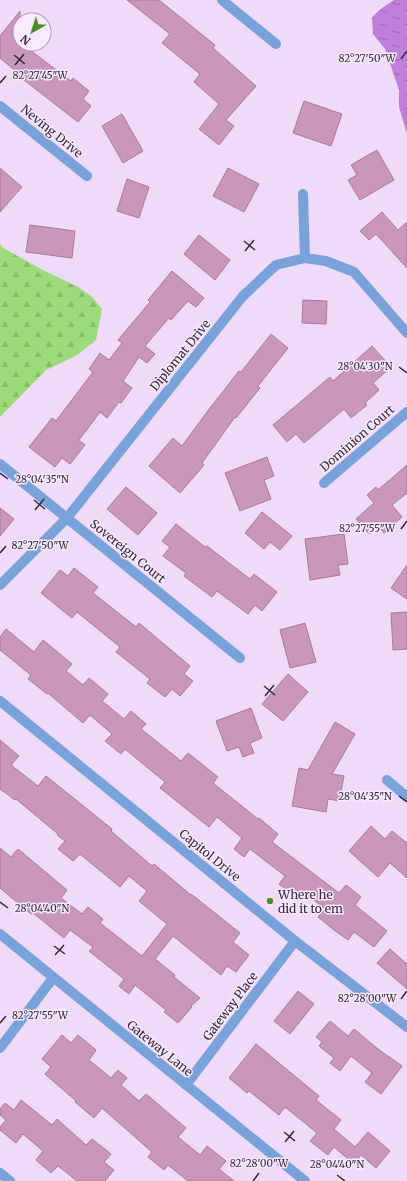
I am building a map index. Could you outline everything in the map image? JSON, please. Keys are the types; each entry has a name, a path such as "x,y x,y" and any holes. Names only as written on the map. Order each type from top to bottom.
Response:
{"street":[{"path":"222,0 276,44"},
{"name":"Neving Drive","path":"0,106 87,176"},
{"path":"303,194 305,258"},
{"name":"Diplomat Drive","path":"0,585 66,518 244,296 276,265 305,258 326,261 354,272 407,333"},
{"name":"Dominion Court","path":"324,484 407,412"},
{"name":"Sovereign Court","path":"0,464 240,658"},
{"name":"Capitol Drive","path":"0,701 295,941 407,1027"},
{"path":"387,780 407,797"},
{"name":"Gateway Lane","path":"0,934 305,1181"},
{"name":"Gateway Place","path":"186,1086 295,941"},
{"path":"0,1048 53,978"},
{"path":"0,1173 10,1181"}],"green space":[{"path":"0,244 3,248 41,269 78,287 91,296 102,309 96,340 77,355 46,370 0,417"}],"water":[{"path":"394,0 407,0 407,134 399,107 399,90 385,49 373,34 372,17"}],"building":[{"path":"127,0 159,0 215,45 213,48 256,86 226,120 234,126 219,145 199,129 219,104 194,82 200,74 162,43 170,34"},
{"path":"12,21 12,52 33,52 71,81 73,78 89,91 83,99 91,106 78,122 15,73 17,72 0,58 0,36"},
{"path":"304,101 342,114 331,146 293,133"},
{"path":"122,114 143,151 123,163 102,126"},
{"path":"377,150 394,180 360,200 348,180 357,175 351,165"},
{"path":"0,168 22,187 0,212"},
{"path":"228,168 259,184 244,212 213,196"},
{"path":"127,179 149,187 139,218 117,211"},
{"path":"382,212 398,230 407,222 407,268 376,234 369,240 360,231"},
{"path":"30,225 75,231 72,258 26,252"},
{"path":"199,235 230,260 215,280 184,254"},
{"path":"172,271 204,298 196,307 188,301 171,320 169,318 145,346 155,354 147,363 139,357 123,381 132,388 121,403 119,402 107,418 100,412 79,440 85,445 70,464 62,458 55,467 29,447 52,418 56,421 93,372 89,369 100,353 109,360 122,343 118,340 150,302 148,300"},
{"path":"303,300 327,301 326,324 302,323"},
{"path":"271,334 288,348 258,386 260,388 236,418 235,417 202,463 204,465 180,493 149,466 173,438 182,446 239,371 241,372"},
{"path":"372,346 391,367 373,383 379,390 365,403 367,405 351,418 344,409 304,443 296,434 287,442 273,425 330,377 333,381"},
{"path":"267,457 274,476 264,480 271,499 240,511 225,473"},
{"path":"407,465 407,493 392,505 402,517 384,533 378,525 369,534 356,519 374,503 367,495 376,487 378,490"},
{"path":"126,487 157,513 138,535 107,509"},
{"path":"0,508 14,519 0,536"},
{"path":"262,512 292,536 280,550 270,542 264,549 245,533"},
{"path":"176,524 250,579 254,574 277,592 262,611 255,605 248,614 217,591 212,597 184,576 186,573 163,556 170,547 162,541"},
{"path":"344,534 348,564 338,565 340,575 310,580 305,539"},
{"path":"407,565 407,599 391,588"},
{"path":"74,568 98,587 93,593 136,627 139,623 190,666 184,674 193,681 180,696 172,689 165,697 147,683 150,679 116,652 120,647 77,612 72,618 41,593 60,570 68,576"},
{"path":"407,612 407,649 393,650 391,613"},
{"path":"305,623 316,662 290,668 280,630"},
{"path":"6,629 34,652 43,640 72,664 66,671 83,685 89,678 108,694 102,701 124,719 131,711 146,724 141,729 181,761 188,753 218,777 213,783 278,834 272,842 339,893 346,885 361,897 355,905 387,931 374,947 354,932 348,940 334,930 318,917 325,909 304,892 298,899 279,884 285,876 250,849 244,857 234,849 242,838 217,817 209,827 160,788 165,782 125,749 121,754 105,741 112,734 90,715 83,723 48,693 47,694 28,679 31,675 0,650 0,637"},
{"path":"288,674 308,692 283,721 262,704"},
{"path":"251,708 262,738 250,743 254,753 243,757 239,747 227,751 216,721"},
{"path":"335,722 355,734 332,774 344,776 339,801 328,799 326,812 292,806 299,768 308,770"},
{"path":"0,740 19,756 11,765 38,786 46,776 112,829 111,831 152,866 154,864 240,933 233,942 249,955 236,972 227,966 221,975 173,936 155,959 200,998 191,1006 192,1007 178,1023 164,1012 166,1010 135,985 129,994 119,986 124,979 89,951 93,947 70,930 64,938 33,913 31,914 0,888 0,848 11,857 18,849 67,890 61,898 82,914 88,907 103,919 100,923 142,956 167,924 139,901 147,891 129,876 120,887 80,854 73,861 58,849 65,841 57,835 58,834 16,799 15,800 0,789"},
{"path":"371,826 385,839 392,831 407,843 407,878 390,863 378,877 349,851"},
{"path":"390,949 407,964 407,989 377,963"},
{"path":"298,991 314,1004 290,1034 274,1021"},
{"path":"330,1021 348,1036 354,1029 402,1066 381,1094 365,1082 372,1073 351,1056 340,1071 330,1063 334,1058 319,1046 322,1042 316,1037"},
{"path":"62,1035 71,1043 78,1035 96,1050 89,1060 111,1078 118,1070 127,1078 121,1085 139,1101 146,1094 186,1128 178,1137 200,1155 207,1146 226,1161 219,1169 234,1181 188,1181 168,1165 164,1170 148,1157 152,1152 102,1108 94,1118 75,1102 76,1101 45,1074 51,1067 42,1059"},
{"path":"256,1044 319,1096 316,1100 341,1120 334,1129 355,1147 368,1132 390,1151 376,1168 361,1155 354,1164 334,1147 328,1155 310,1141 317,1133 285,1107 279,1115 249,1091 247,1093 229,1078"},
{"path":"21,1100 52,1125 57,1119 86,1145 92,1139 111,1154 104,1162 114,1170 105,1181 77,1181 58,1166 51,1173 36,1160 43,1151 23,1134 16,1143 0,1130 0,1127 6,1120 0,1115 0,1109 5,1103 14,1110"}],"place":[{"name":"Where he did it to em","path":"270,901"}]}
